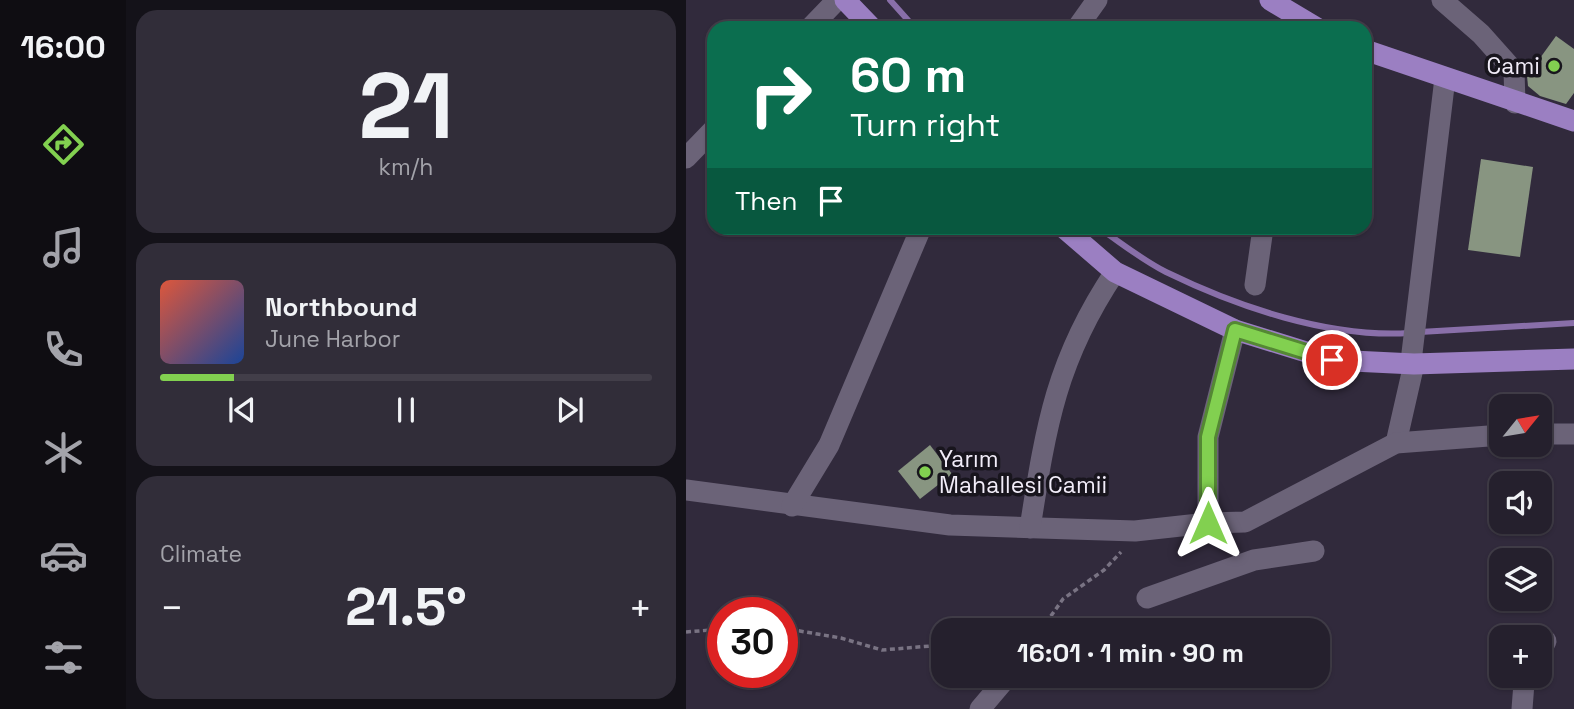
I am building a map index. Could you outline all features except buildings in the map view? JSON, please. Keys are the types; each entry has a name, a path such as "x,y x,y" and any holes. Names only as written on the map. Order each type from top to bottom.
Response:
{"main road":[{"path":"845,0 865,21"},
{"path":"1270,0 1305,21"},
{"path":"1372,52 1574,121"},
{"path":"1072,235 1115,272 1235,330 1332,360 1574,359"}],"street":[{"path":"817,21 837,0"},
{"path":"1082,21 1097,0"},
{"path":"1442,0 1481,33 1514,71 1515,103"},
{"path":"1396,443 1417,330 1445,78"},
{"path":"686,158 707,136"},
{"path":"792,506 829,446 917,235"},
{"path":"1255,285 1261,235"},
{"path":"1030,528 1046,428 1054,398 1081,328 1115,272"},
{"path":"1208,523 1208,437 1235,330"},
{"path":"1552,433 1574,434"},
{"path":"686,490 950,526 1135,531 1245,522 1396,443 1489,436"},
{"path":"1245,522 1254,559"},
{"path":"1147,598 1254,559 1314,551"},
{"path":"980,709 998,688"},
{"path":"1522,709 1524,688"}],"path":[{"path":"1050,618 1063,599 1113,562 1135,531"},
{"path":"686,632 707,630"},
{"path":"798,631 841,638 882,650 931,646"}],"waterway":[{"path":"890,0 909,21"},
{"path":"1109,235 1166,272 1253,308 1284,318 1347,330 1409,333"},
{"path":"1420,332 1574,323"}],"place":[{"name":"Cami","path":"1554,66"},
{"name":"Yarım Mahallesi Camii","path":"925,472"}],"route":[{"path":"1208,523 1208,437 1235,330 1332,360"}]}
